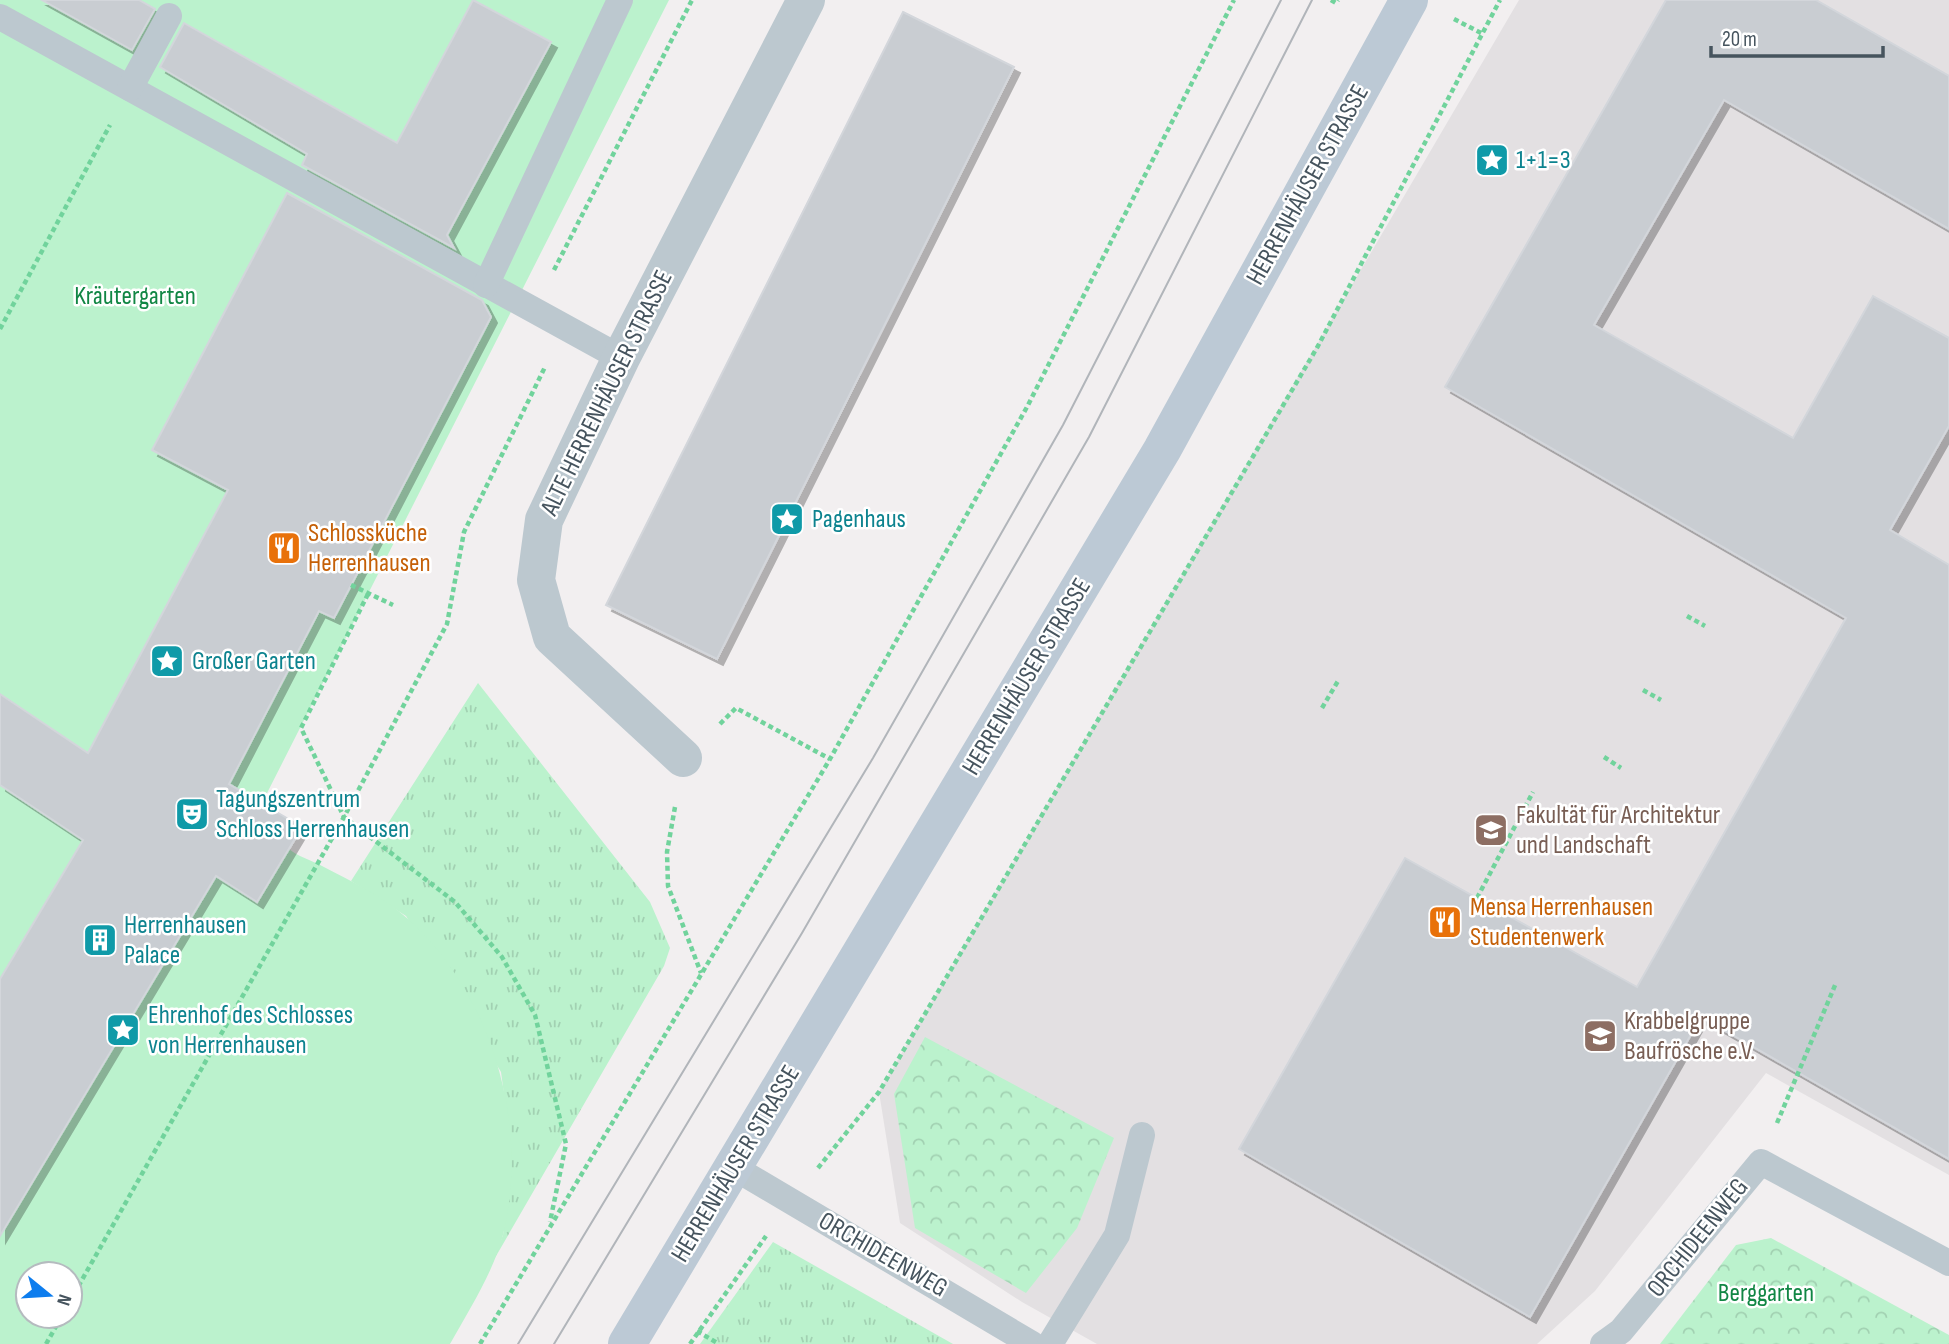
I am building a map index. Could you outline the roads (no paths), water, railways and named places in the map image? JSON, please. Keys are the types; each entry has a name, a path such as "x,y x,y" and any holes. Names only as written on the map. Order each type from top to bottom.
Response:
{"street":[{"name":"ALTE HERRENHÄUSER STRASSE","path":"683,758 552,638 536,580 544,520 621,358 806,0"},
{"name":"HERRENHÄUSER STRASSE","path":"627,1344 1162,450 1409,0"}],"lane":[{"path":"486,285 620,0"},
{"path":"130,88 169,16"},
{"path":"0,17 621,358"},
{"path":"1050,1344 1118,1235 1142,1135"},
{"name":"ORCHIDEENWEG","path":"1603,1344 1621,1331 1760,1162 1949,1263"},
{"name":"ORCHIDEENWEG","path":"733,1167 1032,1344"}],"tram line":[{"path":"518,1344 873,758 1063,425 1281,0"},
{"path":"554,1344 802,933 1089,437 1312,0"}],"place":[{"name":"1+1=3","path":"1492,160"},
{"name":"Pagenhaus","path":"787,519"},
{"name":"Schlossküche Herrenhausen","path":"284,548"},
{"name":"Großer Garten","path":"167,661"},
{"name":"Tagungszentrum Schloss Herrenhausen","path":"192,814"},
{"name":"Fakultät für Architektur und Landschaft","path":"1491,830"},
{"name":"Mensa Herrenhausen Studentenwerk","path":"1445,922"},
{"name":"Herrenhausen Palace","path":"100,940"},
{"name":"Ehrenhof des Schlosses von Herrenhausen","path":"123,1030"},
{"name":"Krabbelgruppe Baufrösche e.V.","path":"1600,1036"}],"park label":[{"name":"Kräutergarten","path":"135,296"},
{"name":"Berggarten","path":"1766,1293"}]}
